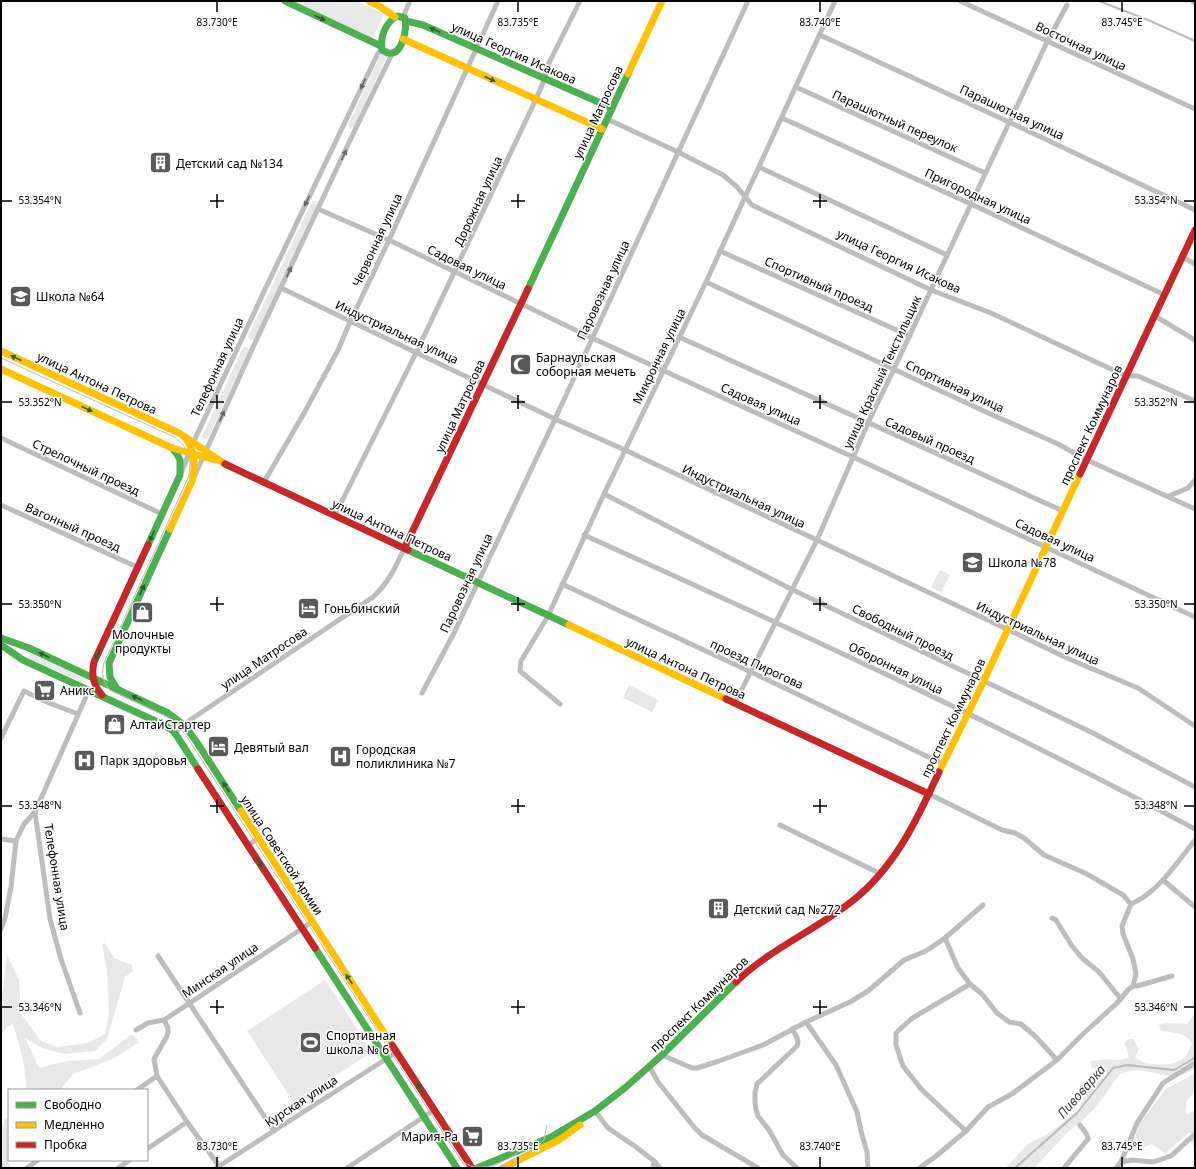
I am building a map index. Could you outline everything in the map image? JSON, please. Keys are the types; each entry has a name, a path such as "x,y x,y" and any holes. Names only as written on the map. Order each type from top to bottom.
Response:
{"street":[{"path":"285,1 381,48 387,53 394,52 400,46 406,31 404,19 410,1"},
{"path":"369,1 394,17 386,29 381,48"},
{"name":"Червонная улица","path":"264,482 303,415 338,350 498,1"},
{"name":"Дорожная улица","path":"335,515 455,272 536,99 545,78 546,68 580,1"},
{"name":"улица Матросова","path":"175,733 184,725 373,597 384,587 405,547 483,384 662,1"},
{"name":"Паровозная улица","path":"422,693 454,633 555,419 748,1"},
{"name":"Микронная улица","path":"560,704 520,671 521,661 548,616 584,535 706,282 835,1"},
{"name":"Восточная улица","path":"960,1 1195,109"},
{"name":"улица Красный Текстильщик","path":"735,703 817,540 868,423 1047,42 1067,5"},
{"name":"улица Георгия Исакова","path":"394,17 397,16 423,25 612,108"},
{"name":"Парашютная улица","path":"820,35 1195,210"},
{"path":"403,39 602,129"},
{"name":"Телефонная улица","path":"95,686 93,678 94,662 269,281 381,48"},
{"name":"Телефонная улица","path":"1,929 5,918 11,887 16,841 24,824 35,812 78,714 95,686 109,670 111,657 251,352 394,52"},
{"name":"Парашютный переулок","path":"796,87 985,173"},
{"name":"Пригородная улица","path":"782,118 971,204 1165,295"},
{"name":"улица Георгия Исакова","path":"607,120 678,152 723,175 737,187 752,205 931,290 991,314 1126,376 1138,376 1195,401"},
{"path":"759,167 947,255"},
{"name":"Садовая улица","path":"318,209 389,240 592,338 853,457 1195,617"},
{"name":"проспект Коммунаров","path":"503,1168 564,1138 577,1128 662,1055 746,972 850,903 881,874 891,862 906,838 929,794 968,714 1195,230"},
{"name":"Спортивный проезд","path":"720,251 910,336"},
{"path":"1182,257 1195,264"},
{"name":"Спортивная улица","path":"706,282 1058,444 1087,460 1195,509"},
{"name":"Индустриальная улица","path":"282,288 350,322 555,419 625,450 1069,659 1138,688 1195,726"},
{"path":"1155,316 1195,340"},
{"name":"Садовый проезд","path":"680,337 1064,512"},
{"name":"улица Антона Петрова","path":"1,351 179,433 192,449 205,454"},
{"name":"улица Антона Петрова","path":"1,369 172,448 192,449 205,454 929,794 1002,830 1015,833 1024,838 1044,855 1088,874 1123,895 1131,904"},
{"name":"Стрелочный проезд","path":"1,438 162,514"},
{"path":"172,448 178,454 181,461 180,475"},
{"path":"192,449 194,468 192,481"},
{"path":"1169,496 1188,488 1195,480"},
{"name":"Свободный проезд","path":"604,494 793,590 1093,733 1195,787"},
{"name":"Вагонный проезд","path":"1,505 137,567"},
{"name":"Оборонная улица","path":"584,535 776,622 968,714 1143,801 1195,829"},
{"name":"проезд Пирогова","path":"562,584 943,764"},
{"name":"улица Советской Армии","path":"1,638 29,648 93,678 95,686 103,697 164,725 175,733 457,1168"},
{"name":"улица Советской Армии","path":"1,645 23,660 95,686 118,690 168,713 184,725 196,741 472,1168"},
{"path":"109,670 113,684 118,690"},
{"path":"1,738 24,691 49,703 78,714"},
{"name":"Телефонная улица","path":"35,812 50,919 61,959 80,1013"},
{"path":"780,825 881,874"},
{"path":"248,845 259,838"},
{"path":"1,839 16,841"},
{"path":"1133,986 1136,974 1133,959 1123,934 1122,926 1131,904 1140,900 1157,887 1195,840"},
{"path":"1162,880 1195,907"},
{"path":"662,1055 692,1068 697,1068 763,1045 806,1022 850,1002 868,991 904,960 926,951 945,938 983,905"},
{"path":"1052,918 1056,920 1072,946 1082,958 1099,972 1121,999"},
{"name":"Минская улица","path":"136,1030 148,1024 164,1020 189,1002 312,922"},
{"path":"945,938 958,968 970,984 982,994 997,1014 1009,1022 1021,1024 1036,1037 1057,1060"},
{"path":"158,956 274,1131"},
{"path":"918,1168 935,1157 966,1131 988,1107 1012,1094 1057,1060 1121,999 1129,989 1133,986 1172,976"},
{"path":"966,1131 922,1090 903,1066 896,1045 896,1033 911,1019 970,984"},
{"path":"164,1020 168,1028 168,1032 154,1059 157,1076 218,1167"},
{"path":"806,1022 836,1065 857,1112 867,1152 868,1168"},
{"path":"792,1029 798,1039 797,1046 757,1084 755,1102 758,1116 769,1130 783,1155 797,1168"},
{"name":"Курская улица","path":"218,1167 397,1052"},
{"path":"1116,1168 1121,1162 1137,1123 1163,1083 1195,1063"},
{"path":"649,1066 658,1082 702,1135 758,1168"},
{"path":"138,1089 157,1076"},
{"path":"347,1168 434,1110"},
{"path":"595,1111 608,1128 636,1147 654,1161 660,1168"},
{"name":"проспект Коммунаров","path":"477,1168 544,1140 595,1111"},
{"path":"148,1148 187,1122"},
{"path":"1064,1168 1088,1139 1088,1135 1080,1125"},
{"path":"1121,1162 1132,1160 1153,1162 1171,1156 1195,1134"},
{"path":"27,1168 37,1161"},
{"path":"118,1168 128,1161"},
{"path":"653,1168 654,1161"}],"shaded area":[{"path":"289,1 356,1 384,14 372,40"},
{"path":"383,53 387,56 354,127 350,128 348,125 381,54"},
{"path":"312,201 316,201 318,204 254,340 250,340 248,337"},
{"path":"245,347 249,350 208,438 204,439 202,436 243,348"},
{"path":"940,570 950,575 941,592 931,587"},
{"path":"30,653 83,677 81,682 28,658"},
{"path":"629,685 658,700 652,712 623,698"},
{"path":"105,943 114,958 132,965 133,971 125,977 107,1039 95,1051 65,1054 42,1048 25,1038 39,1068 67,1061 99,1059 132,1034 139,1042 115,1058 73,1074 61,1089 26,1089 24,1066 13,1024 7,1027 1,1035 1,1005 7,955 19,980 21,1014 41,1041 57,1047 88,1043 105,1034 109,1014 107,971 102,944"},
{"name":"Спортивная школа № 6","path":"325,980 372,1052 294,1103 247,1031"},
{"path":"1195,1010 1195,1068 1176,1076 1139,1070 1121,1074 1117,1077 1091,1112 1066,1134 1034,1168 1005,1168 1029,1143 1049,1133 1079,1110 1087,1091 1108,1073 1091,1067 1091,1061 1128,1058 1125,1042 1129,1039 1133,1039 1139,1049 1135,1057 1145,1063 1175,1063 1185,1057 1192,1043 1189,1039 1182,1035 1161,1030 1159,1024 1187,1024"},
{"path":"1194,1074 1195,1092 1187,1100 1185,1112 1188,1115 1195,1109 1195,1151 1191,1143 1190,1132 1165,1153 1152,1144 1142,1148 1137,1142 1136,1134 1140,1123 1166,1089"},
{"path":"5,1119 8,1120 8,1161 9,1161 8,1163 12,1168 1,1168 1,1131"}],"waterway":[{"name":"Пивоварка","path":"1099,1 1148,20 1195,41"},
{"name":"Пивоварка","path":"1015,1168 1077,1113 1113,1068 1127,1065 1174,1070 1193,1059 1195,1056"}],"tram line":[{"path":"1,358 174,437 186,450 190,461 188,478 104,663 104,682 111,691 171,720 185,734 466,1168"},
{"path":"497,1168 537,1147 544,1140 547,1125"},
{"path":"491,1168 517,1153 523,1143 523,1136"},
{"path":"463,1162 471,1166 479,1167 495,1165"}],"traffic: fast":[{"path":"285,1 381,46"},
{"path":"397,16 405,18 403,40 397,50 393,53 388,53 382,50 383,35 386,26 397,16"},
{"path":"406,21 423,25 612,108"},
{"path":"528,289 628,74"},
{"path":"148,545 180,475 180,460 172,448"},
{"path":"117,689 110,677 109,663 170,529"},
{"path":"408,550 569,625"},
{"path":"1,638 29,648 168,713 184,725 196,741 241,811"},
{"path":"1,645 23,660 172,730 198,769"},
{"path":"315,948 457,1168"},
{"path":"477,1168 551,1137 595,1111 626,1087 662,1055 736,982"}],"traffic: slow":[{"path":"369,1 395,17"},
{"path":"628,74 662,1"},
{"path":"403,39 602,129"},
{"path":"1,351 179,433 225,464"},
{"path":"1,369 172,448 215,460"},
{"path":"170,529 192,481 194,465 193,455 187,440"},
{"path":"939,772 979,691 1080,474"},
{"path":"569,625 726,699"},
{"path":"241,811 392,1045"},
{"path":"503,1168 559,1140 580,1125"}],"traffic: jam":[{"path":"1080,474 1195,230"},
{"path":"405,547 528,289"},
{"path":"225,464 408,550"},
{"path":"102,695 94,680 94,662 148,545"},
{"path":"726,699 929,794"},
{"path":"198,769 315,948"},
{"path":"736,982 763,960 851,902 880,875 903,843 913,826 939,772"},
{"path":"392,1045 472,1168"}],"place":[{"name":"Детский сад №134","path":"161,163"},
{"name":"Школа №64","path":"21,296"},
{"name":"Барнаульская соборная мечеть","path":"521,364"},
{"name":"Школа №78","path":"973,562"},
{"name":"Гоньбинский","path":"308,608"},
{"name":"Молочные продукты","path":"143,613"},
{"name":"Аникс","path":"45,690"},
{"name":"АлтайСтартер","path":"114,724"},
{"name":"Девятый вал","path":"218,747"},
{"name":"Городская поликлиника №7","path":"340,756"},
{"name":"Парк здоровья","path":"84,760"},
{"name":"Детский сад №272","path":"718,909"},
{"name":"Спортивная школа № 6","path":"310,1042"},
{"name":"Мария-Ра","path":"473,1136"}]}
